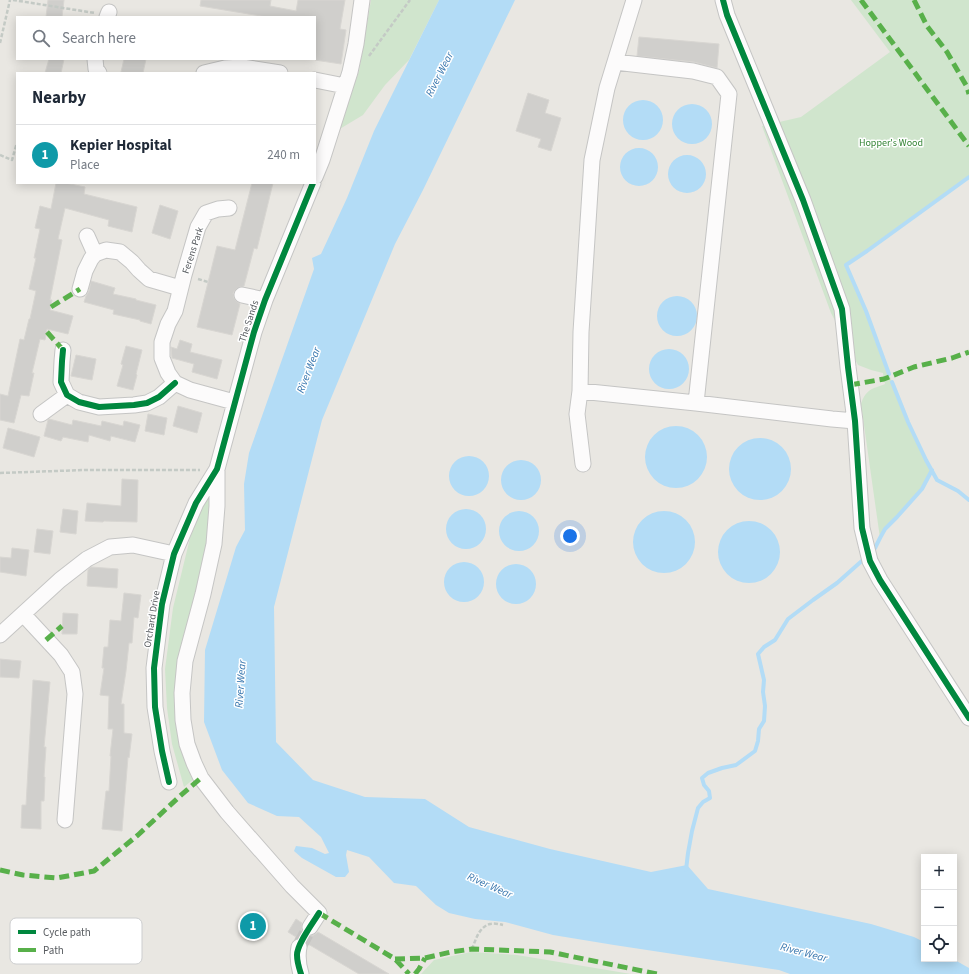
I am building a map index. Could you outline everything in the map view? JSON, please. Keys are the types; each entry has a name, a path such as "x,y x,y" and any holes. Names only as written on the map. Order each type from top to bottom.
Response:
{"street":[{"path":"316,171 318,159 350,72 356,44 362,0"},
{"path":"583,464 577,414 580,392 581,332 592,160 608,88 634,0"},
{"path":"723,0 727,15 803,200 842,309 855,421 862,528 870,561 880,580 969,718"},
{"path":"95,60 96,69 98,72"},
{"path":"615,62 693,71 717,77 729,94 696,404"},
{"path":"208,72 240,63 276,72"},
{"path":"316,80 345,86"},
{"name":"The Sands","path":"217,470 254,332 265,300 313,184"},
{"name":"Ferens Park","path":"175,383 168,373 162,358 162,342 168,324 175,311 180,288 198,227 206,213 218,209 229,208"},
{"path":"87,236 95,254"},
{"path":"80,289 85,270 91,259 95,254 106,250 120,252 149,279 180,288"},
{"path":"242,295 265,300"},
{"path":"63,350 62,382 67,395 79,402 100,407 147,403 159,397 175,383 190,390 234,402"},
{"path":"580,392 855,421"},
{"path":"41,414 67,395"},
{"path":"217,470 218,506 214,544 203,594 185,661 182,693 183,720 187,744 201,778 227,812 292,886 319,913 310,927"},
{"name":"Orchard Drive","path":"169,782 155,707 154,668 162,604 174,554 196,503 217,470"},
{"path":"3,627 23,614 60,580 87,559 110,547 133,545 174,554"},
{"path":"23,614 61,655 72,672 75,694 65,820"},
{"path":"299,947 297,955 301,974"}],"path":[{"path":"0,43 11,0 108,14"},
{"path":"368,57 410,0"},
{"path":"0,155 12,160 16,146"},
{"path":"0,473 84,470 217,470"},
{"path":"472,949 476,936 482,927 491,924 503,925"}],"green space":[{"path":"371,0 439,0 409,60 385,85 363,115 338,130 359,71"},
{"name":"Hopper's Wood","path":"851,0 969,0 969,177 846,265 866,311 908,422 932,470 921,490 889,525 880,538 861,404 867,392 885,384 883,373 858,365 831,313 762,126 801,117 890,52"},
{"path":"212,491 204,572 180,661 195,778 184,787 172,744 167,708 165,669 173,608 191,534 207,492"},
{"path":"471,952 517,955 631,974 421,974 434,960"}],"water":[{"name":"River Wear","path":"439,0 515,0 423,190 395,244 322,420 274,607 276,742 313,780 365,797 425,799 469,827 550,849 651,872 687,865 708,889 871,924 914,937 921,940 921,962 957,961 969,968 969,974 790,974 779,970 553,935 505,922 475,919 449,913 436,905 416,886 394,883 369,857 347,850 346,855 349,872 345,877 336,877 302,858 294,851 296,846 312,848 325,854 329,853 321,837 299,817 277,816 248,803 222,770 204,722 205,650 236,547 245,530 244,484 249,453 314,269 312,258 321,254 347,198 374,131"},
{"path":"639,100 647,100 654,103 660,109 663,120 660,131 654,137 647,140 639,140 632,137 626,131 623,124 623,116 626,109 632,103"},
{"path":"696,104 703,107 709,113 712,124 711,132 703,141 696,144 688,144 681,141 673,132 672,120 675,113 684,105"},
{"path":"635,148 643,148 653,153 657,160 657,174 653,181 643,186 635,186 625,181 623,178 620,171 620,163 625,153 628,151"},
{"path":"683,155 691,155 701,160 705,167 705,181 701,188 691,193 683,193 673,188 671,185 668,178 668,170 673,160 676,158"},
{"path":"681,296 688,299 694,305 697,316 696,324 688,333 681,336 673,336 666,333 658,324 657,312 660,305 669,297"},
{"path":"669,349 677,351 683,355 687,361 689,369 687,377 683,383 677,387 669,389 661,387 655,383 651,377 649,369 651,361 655,355 661,351"},
{"path":"676,426 693,431 698,435 702,440 707,457 702,474 698,479 693,483 676,488 659,483 654,479 650,474 645,457 650,440 654,435 659,431"},
{"path":"760,438 777,443 782,447 786,452 791,469 786,486 782,491 777,495 760,500 743,495 738,491 734,486 729,469 734,452 738,447 743,443"},
{"path":"465,456 473,456 480,459 486,465 489,476 486,487 480,493 473,496 465,496 458,493 452,487 449,480 449,472 452,465 458,459"},
{"path":"517,460 525,460 532,463 538,469 541,480 538,491 532,497 525,500 517,500 510,497 504,491 501,484 501,476 504,469 510,463"},
{"path":"466,509 477,512 483,518 486,529 483,540 477,546 466,549 455,546 449,540 446,529 449,518 455,512"},
{"path":"515,511 523,511 530,514 536,520 539,531 536,542 530,548 523,551 515,551 508,548 502,542 499,535 499,527 502,520 508,514"},
{"path":"664,511 681,516 686,520 690,525 695,542 690,559 686,564 681,568 664,573 647,568 642,564 638,559 633,542 638,525 642,520 647,516"},
{"path":"749,521 766,526 771,530 775,535 780,552 775,569 771,574 766,578 749,583 732,578 727,574 723,569 718,552 723,535 727,530 732,526"},
{"path":"460,562 468,562 475,565 481,571 484,582 481,593 475,599 468,602 460,602 453,599 447,593 444,586 444,578 447,571 453,565"},
{"path":"512,564 520,564 527,567 533,573 536,584 533,595 527,601 520,604 512,604 505,601 499,595 496,588 496,580 499,573 505,567"}],"building":[{"path":"48,0 64,0 62,16 46,16"},
{"path":"201,0 271,0 270,6 296,11 298,0 345,0 340,29 346,30 341,64 315,60 316,16 261,16 200,6"},
{"path":"639,37 719,44 717,68 694,62 637,56"},
{"path":"49,60 64,60 61,72 45,72"},
{"path":"124,60 146,60 143,72 121,72"},
{"path":"528,93 549,100 545,113 561,118 551,151 538,147 541,139 516,131"},
{"path":"56,184 70,184 85,187 84,194 137,207 132,232 108,226 109,220 65,208 58,239 62,240 50,300 52,300 50,310 73,316 68,334 47,329 45,340 40,339 32,373 34,373 29,396 21,395 14,423 0,420 0,394 8,396 20,339 24,340 36,291 29,289 36,258 34,258 40,229 35,228 40,206 51,209"},
{"path":"252,184 273,184 257,249 254,248 244,286 239,287 233,293 234,298 240,304 232,335 197,327 217,246 235,250"},
{"path":"160,205 178,211 170,239 152,233"},
{"path":"91,281 115,288 113,294 156,305 151,324 113,314 114,310 84,302 89,291"},
{"path":"180,340 192,344 190,352 222,360 217,379 192,372 194,364 172,358 171,347 177,349"},
{"path":"126,346 142,350 133,390 117,386 123,365 121,364"},
{"path":"76,355 96,359 92,380 71,376"},
{"path":"178,406 202,413 197,433 173,426"},
{"path":"148,414 167,418 164,435 145,431"},
{"path":"49,419 72,425 73,420 101,426 102,421 123,426 124,421 140,425 135,442 111,436 110,441 89,435 88,442 63,437 61,441 44,436"},
{"path":"8,428 40,437 34,457 3,448"},
{"path":"122,479 138,480 137,522 85,521 87,503 121,506"},
{"path":"63,509 78,511 76,534 60,532"},
{"path":"37,529 53,531 50,554 34,552"},
{"path":"12,548 29,550 26,576 0,572 0,557 11,558"},
{"path":"91,567 118,569 117,588 87,586 88,570"},
{"path":"124,593 141,595 138,618 134,617 132,643 129,643 121,704 124,704 124,733 132,734 129,758 128,757 122,831 102,829 106,791 109,791 110,756 113,729 108,729 109,696 100,695 104,668 102,668 104,647 108,647 110,620 121,621"},
{"path":"63,613 78,614 77,634 62,634"},
{"path":"0,659 21,661 19,678 0,677"},
{"path":"33,680 50,682 44,747 46,747 45,777 44,801 41,801 41,829 21,828 22,805 26,805"},
{"path":"296,919 302,923 302,931 305,935 310,936 318,932 389,974 359,974 308,944 304,940 300,938 295,939 296,937 288,932"}],"waterway":[{"path":"889,374 866,311 846,265 969,177"},
{"path":"892,382 908,422 937,480 958,491 969,500"},
{"path":"875,548 885,529 922,489 932,470"},
{"path":"686,870 692,831 698,808 703,802 710,798 709,791 704,785 702,778 708,773 736,765 755,751 759,729 764,721 765,706 763,692 764,680 758,654 764,647 775,640 788,619 837,583 864,559"}],"tunnel":[{"path":"299,947 310,927"}],"marked path":[{"path":"861,0 969,146"},
{"path":"914,0 927,26 947,52 967,87 969,94"},
{"path":"51,307 80,289"},
{"path":"47,332 63,350"},
{"path":"850,385 884,379 914,367 952,358 969,352"},
{"path":"46,640 62,626"},
{"path":"0,870 23,875 57,878 94,871 138,835 201,778"},
{"path":"319,913 395,959 409,974"},
{"path":"395,959 425,958 472,949 550,952 657,974"},
{"path":"415,974 425,958"}],"cycle path":[{"path":"723,0 727,15 803,200 842,309 855,421 862,528 870,561 880,580 969,718"},
{"path":"169,782 155,707 154,668 162,604 174,554 196,503 217,469 254,332 265,300 313,184"},
{"path":"63,350 61,382 67,395 79,402 99,407 147,403 159,397 175,383"},
{"path":"301,974 297,960 298,950 302,940 319,913"}],"place":[{"name":"Kepier Hospital","path":"253,926"}]}
